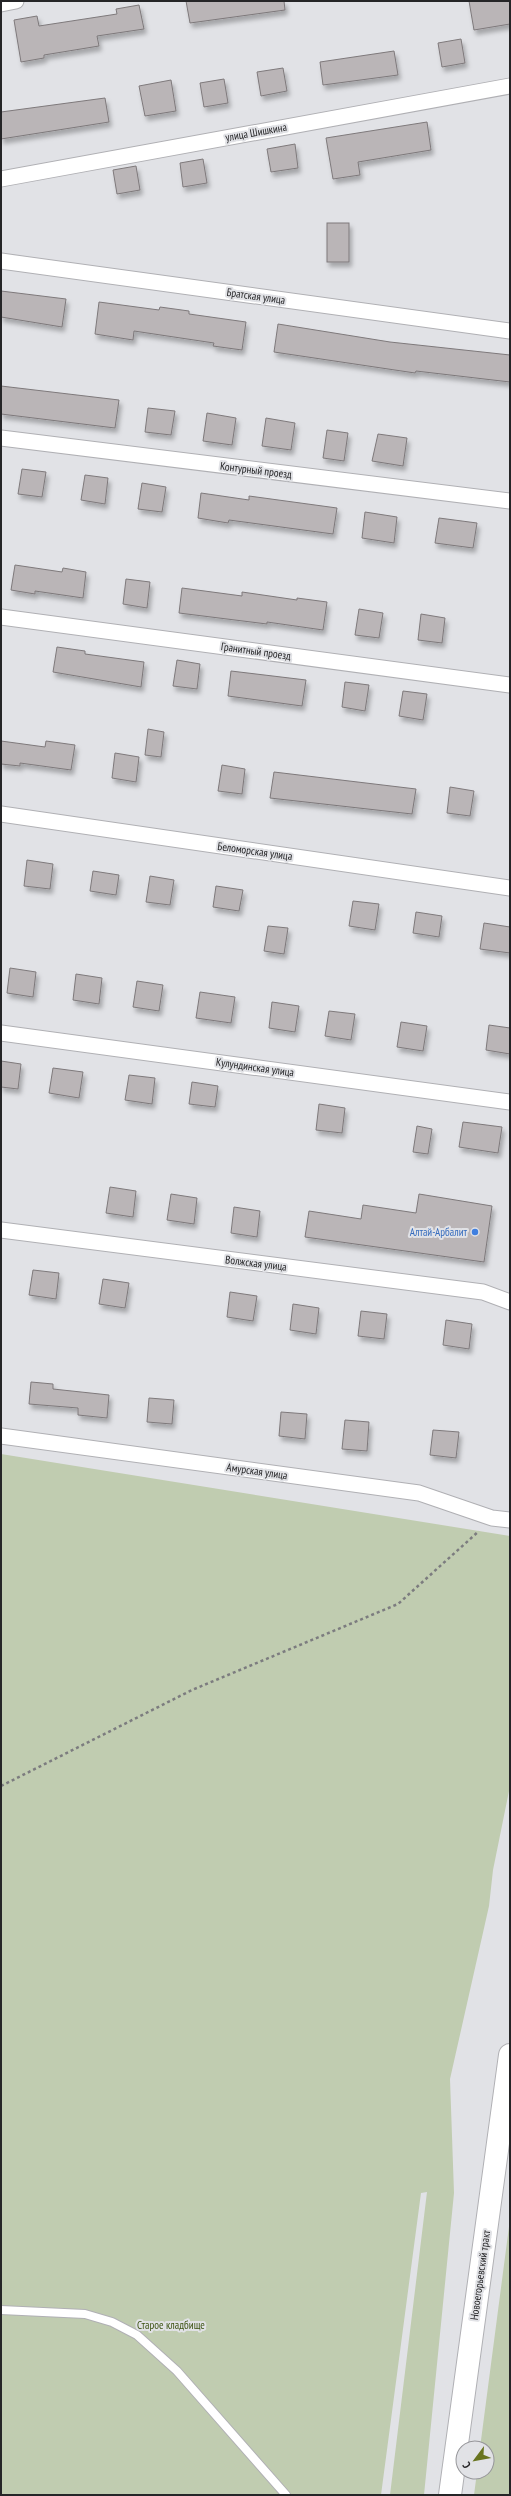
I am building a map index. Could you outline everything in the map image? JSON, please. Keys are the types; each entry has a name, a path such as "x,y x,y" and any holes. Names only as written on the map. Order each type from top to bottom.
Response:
{"main road":[{"name":"Новоегорьевский тракт","path":"450,2495 510,2055"}],"street":[{"path":"1,4 16,1"},
{"name":"улица Шишкина","path":"1,179 510,86"},
{"name":"Братская улица","path":"1,261 510,331"},
{"name":"Контурный проезд","path":"1,438 510,501"},
{"name":"Гранитный проезд","path":"1,616 510,685"},
{"name":"Беломорская улица","path":"1,814 510,888"},
{"name":"Кулундинская улица","path":"1,1033 510,1102"},
{"name":"Волжская улица","path":"1,1230 484,1292 510,1302"},
{"name":"Амурская улица","path":"1,1436 419,1493 492,1518 510,1520"}],"lane":[{"path":"1,2310 85,2314 112,2322 137,2335 177,2371 286,2495"}],"path":[{"path":"1,1786 192,1690 398,1604 492,1518"}],"green space":[{"name":"Старое кладбище","path":"1,1454 510,1536 510,1786 493,1870 489,1906 450,2079 454,2193 424,2495 390,2495 427,2192 421,2193 381,2495 1,2495"},
{"path":"510,2219 510,2495 474,2495 476,2480 495,2480 495,2440 481,2440"}],"building":[{"path":"186,1 284,1 285,10 190,23"},
{"path":"469,1 510,1 510,24 474,30"},
{"path":"139,5 144,29 97,36 99,46 44,55 44,58 21,62 14,20 37,16 39,26 117,14 116,9"},
{"path":"461,39 465,63 442,67 438,43"},
{"path":"394,51 398,75 323,85 320,62"},
{"path":"283,68 287,91 261,96 257,72"},
{"path":"224,79 228,103 204,107 200,83"},
{"path":"171,80 176,111 145,116 139,86"},
{"path":"105,98 109,122 1,139 1,112"},
{"path":"427,122 431,150 358,162 360,175 333,179 326,138"},
{"path":"295,144 298,168 271,172 267,149"},
{"path":"203,159 207,183 183,187 180,163"},
{"path":"136,166 140,190 117,194 113,170"},
{"path":"327,223 349,223 349,262 327,262"},
{"path":"1,291 66,299 62,327 1,317"},
{"path":"99,302 159,310 160,307 189,311 189,314 246,322 242,350 213,346 214,343 134,331 133,340 95,334"},
{"path":"278,324 390,342 510,355 510,382 416,371 415,373 274,352"},
{"path":"1,386 119,400 115,428 1,414"},
{"path":"148,408 175,411 171,435 145,432"},
{"path":"207,413 236,418 232,445 203,441"},
{"path":"266,418 295,423 291,450 262,446"},
{"path":"327,430 348,433 344,461 323,458"},
{"path":"378,434 407,438 403,466 372,461"},
{"path":"22,469 46,472 42,497 18,494"},
{"path":"85,475 108,478 105,504 81,500"},
{"path":"142,483 166,487 162,512 138,509"},
{"path":"201,493 249,500 249,496 337,508 333,534 229,520 228,523 198,518"},
{"path":"365,512 397,517 394,543 362,538"},
{"path":"439,518 477,523 473,548 435,543"},
{"path":"15,565 62,572 63,568 86,572 83,598 35,591 35,594 11,590"},
{"path":"126,579 150,582 147,608 123,604"},
{"path":"182,588 242,596 242,592 297,600 297,598 327,602 323,630 267,622 267,624 179,613"},
{"path":"359,609 383,613 379,638 355,635"},
{"path":"421,614 445,618 442,643 418,640"},
{"path":"57,647 85,651 85,654 144,662 141,687 53,672"},
{"path":"177,660 200,664 197,689 173,686"},
{"path":"231,671 306,680 302,706 228,696"},
{"path":"345,682 369,685 365,711 342,707"},
{"path":"403,691 427,694 423,720 399,716"},
{"path":"148,729 164,732 161,757 145,755"},
{"path":"1,741 45,747 46,741 75,745 71,770 20,763 20,766 1,764"},
{"path":"115,753 139,757 136,782 112,778"},
{"path":"222,765 245,769 242,794 218,791"},
{"path":"274,772 416,789 412,814 270,798"},
{"path":"450,787 474,791 470,816 447,813"},
{"path":"27,860 53,864 50,889 24,886"},
{"path":"93,871 119,875 116,895 90,891"},
{"path":"150,876 174,880 170,905 146,902"},
{"path":"216,886 243,890 239,911 213,907"},
{"path":"353,901 379,904 375,930 349,926"},
{"path":"416,912 442,916 439,937 413,933"},
{"path":"484,923 510,927 510,953 480,949"},
{"path":"268,926 288,928 284,954 264,951"},
{"path":"10,968 36,972 33,997 7,993"},
{"path":"76,974 102,978 99,1004 73,1000"},
{"path":"137,981 163,985 159,1011 133,1007"},
{"path":"200,992 235,997 231,1023 196,1018"},
{"path":"272,1002 299,1006 295,1032 269,1028"},
{"path":"329,1011 355,1014 351,1040 325,1036"},
{"path":"401,1022 427,1026 423,1051 397,1047"},
{"path":"489,1025 510,1028 510,1054 486,1050"},
{"path":"1,1061 21,1064 18,1089 1,1087"},
{"path":"53,1068 83,1072 79,1098 49,1093"},
{"path":"129,1075 155,1078 152,1104 125,1100"},
{"path":"192,1082 218,1086 215,1107 189,1104"},
{"path":"319,1104 345,1108 342,1133 316,1130"},
{"path":"463,1122 502,1127 498,1153 459,1147"},
{"path":"417,1126 432,1129 428,1154 413,1152"},
{"path":"110,1187 136,1191 133,1217 106,1213"},
{"path":"171,1194 197,1198 194,1224 167,1220"},
{"path":"419,1194 492,1206 484,1262 305,1237 309,1211 361,1219 363,1205 416,1213"},
{"path":"234,1207 260,1211 257,1237 231,1233"},
{"path":"33,1270 59,1273 56,1299 29,1295"},
{"path":"103,1279 129,1283 125,1308 99,1304"},
{"path":"230,1292 257,1296 253,1321 227,1317"},
{"path":"293,1304 319,1308 316,1334 290,1330"},
{"path":"361,1311 387,1314 384,1339 358,1336"},
{"path":"446,1320 472,1324 469,1349 443,1345"},
{"path":"31,1382 53,1384 53,1389 109,1395 107,1418 78,1415 78,1408 29,1404"},
{"path":"149,1398 174,1400 172,1424 147,1422"},
{"path":"281,1412 307,1414 305,1439 279,1436"},
{"path":"345,1420 369,1422 367,1451 342,1449"},
{"path":"433,1430 459,1432 456,1458 430,1455"}],"place":[{"name":"Алтай-Арбалит","path":"475,1232"}]}
